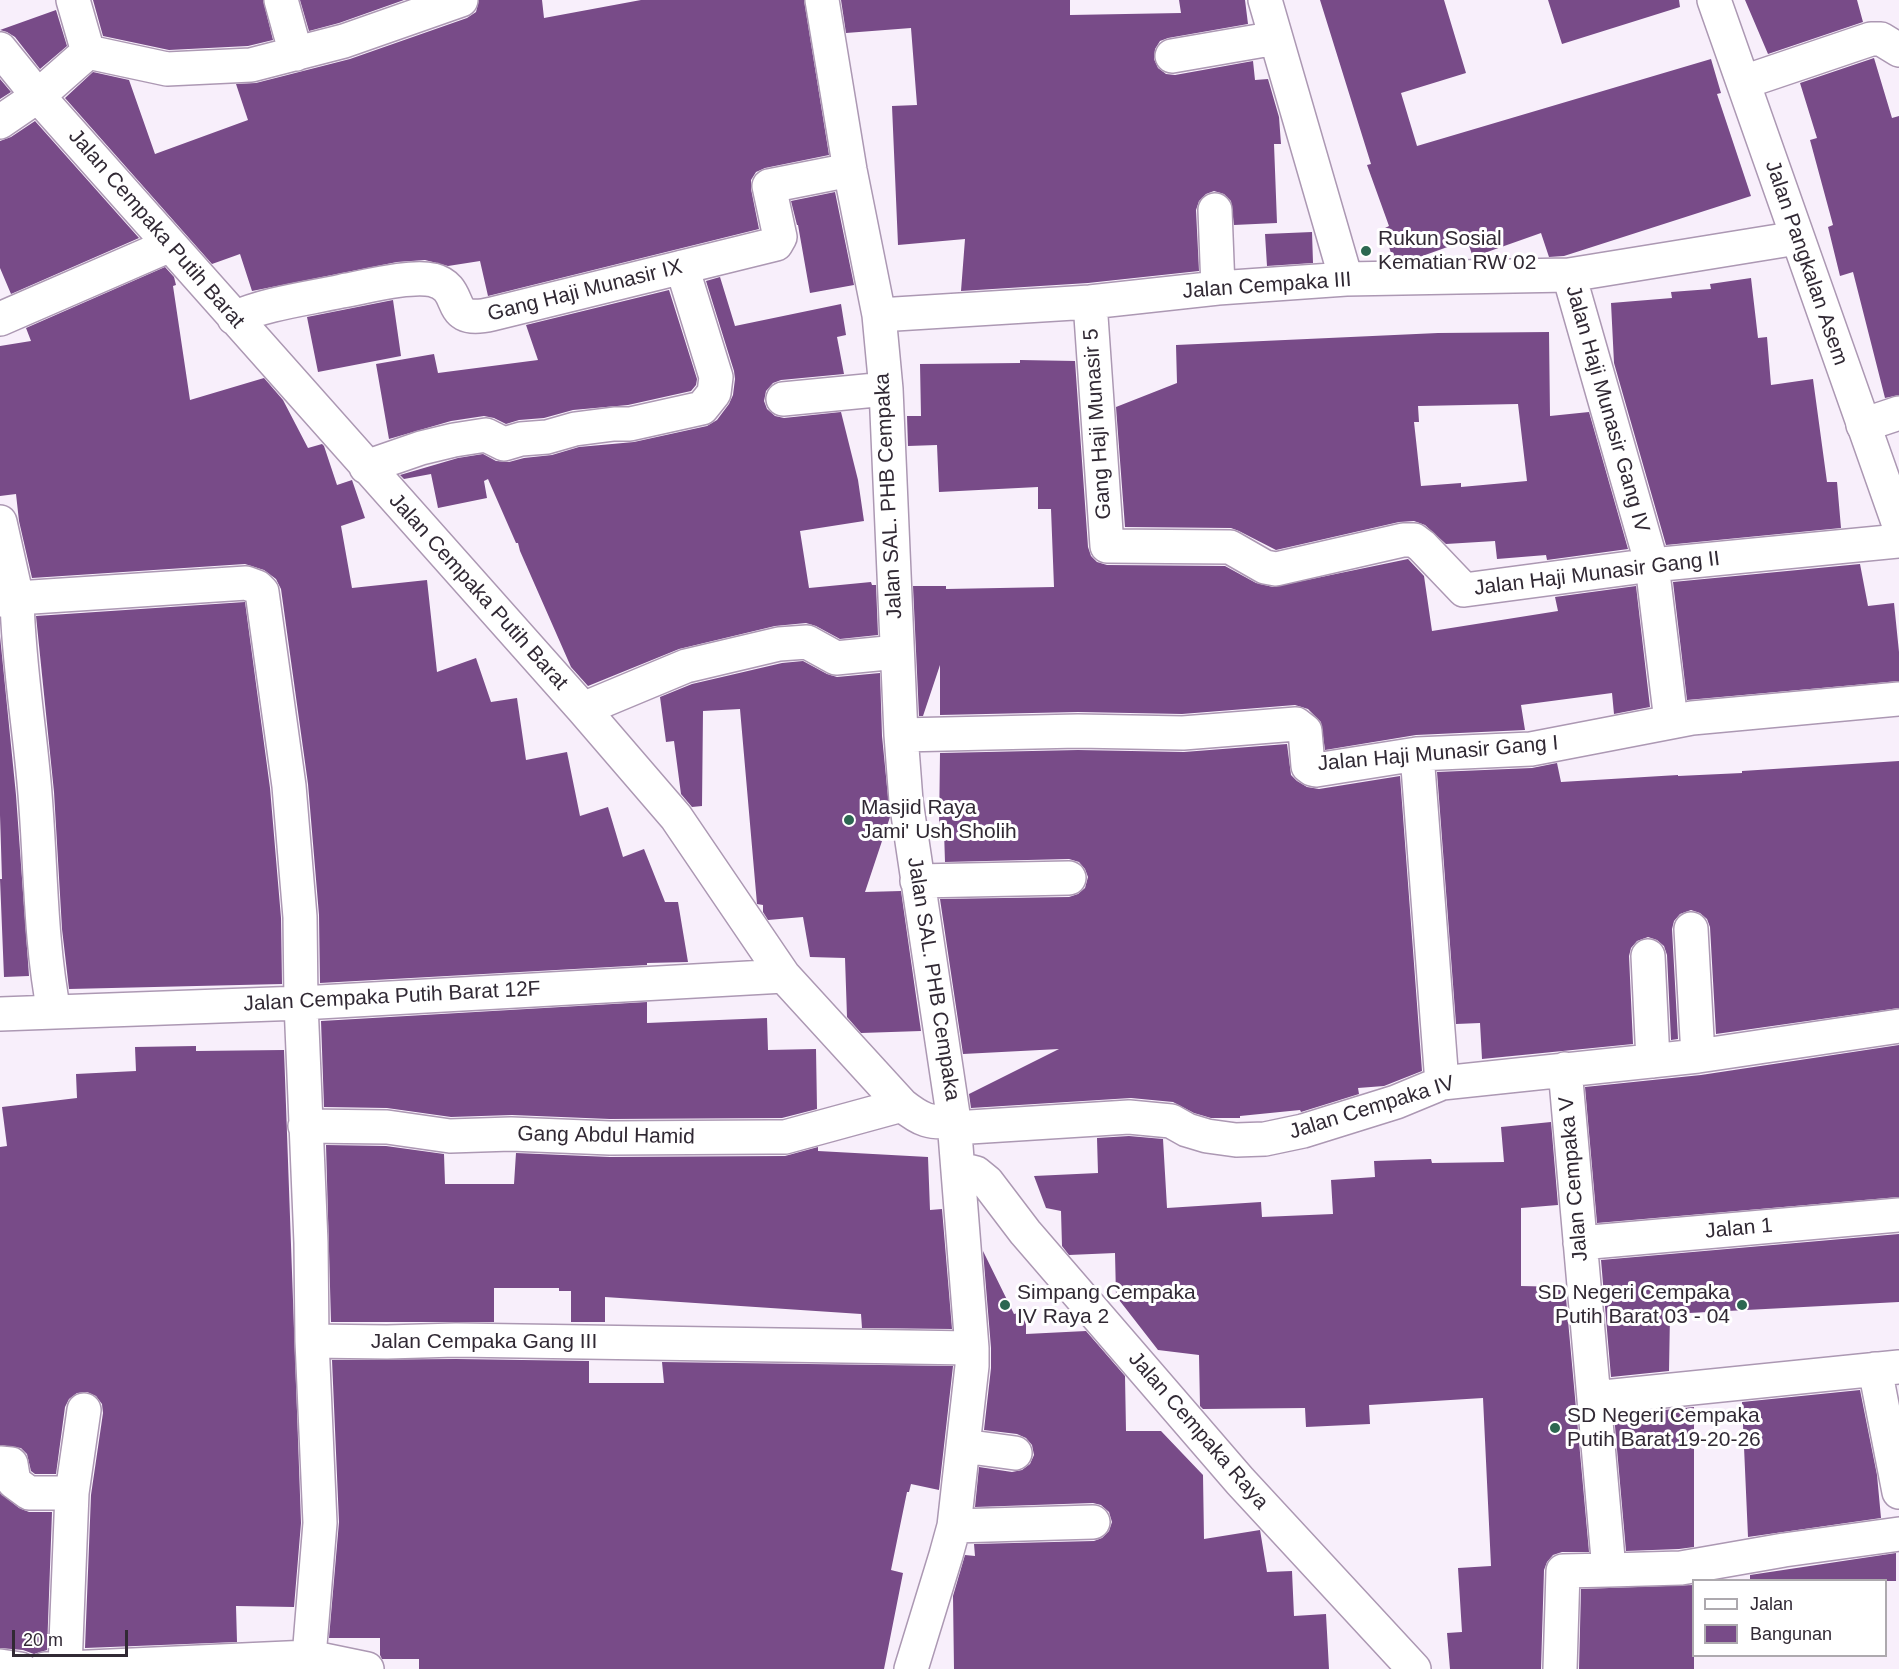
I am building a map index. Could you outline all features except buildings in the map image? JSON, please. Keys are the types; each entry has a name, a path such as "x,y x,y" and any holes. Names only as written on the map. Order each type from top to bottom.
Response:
{"street":[{"path":"73,0 88,52"},
{"path":"281,0 296,54"},
{"path":"88,52 167,69 251,65 345,41 461,0"},
{"name":"Jalan SAL. PHB Cempaka","path":"822,0 850,170 879,315 886,389 906,801 960,1169 972,1348 954,1526 911,1669"},
{"path":"1265,0 1346,279"},
{"name":"Jalan Pangkalan Asem","path":"1714,0 1899,525"},
{"path":"1172,56 1276,38"},
{"path":"1744,82 1871,39 1881,39 1899,50"},
{"name":"Jalan Cempaka Putih Barat","path":"0,49 38,96 583,709 675,817 784,976 902,1105 929,1122 954,1124"},
{"path":"0,122 38,96 88,52"},
{"name":"Gang Haji Munasir IX","path":"234,318 274,305 376,285 423,279 434,280 447,286 458,310 464,315 480,317 778,242 780,237 769,186 850,170"},
{"path":"1215,210 1218,288"},
{"name":"Jalan Cempaka III","path":"879,315 1090,302 1218,288 1346,279 1569,275 1797,238"},
{"path":"0,318 170,245"},
{"path":"366,467 421,448 454,440 486,435 504,444 521,439 547,437 575,429 640,423 702,408 714,393 716,377 682,267"},
{"name":"Jalan Haji Munasir Gang IV","path":"1569,275 1652,565 1671,721"},
{"name":"Gang Haji Munasir 5","path":"1090,302 1107,546"},
{"path":"783,399 886,389"},
{"path":"1863,424 1899,413"},
{"path":"0,522 8,599 35,790 46,975 54,1012"},
{"name":"Jalan Haji Munasir Gang II","path":"1107,546 1230,547 1265,567 1276,569 1403,540 1414,540 1464,590 1652,565 1899,541"},
{"path":"8,599 246,583 257,587 262,592 289,786 300,917 312,1341 320,1522 309,1657"},
{"path":"583,709 686,666 778,644 807,642 836,658 897,652"},
{"name":"Jalan Haji Munasir Gang I","path":"901,735 1078,731 1183,733 1296,724 1305,731 1308,765 1312,769 1417,754 1531,749 1671,721 1899,699"},
{"path":"1417,754 1442,1083"},
{"path":"917,881 1069,878"},
{"path":"1691,929 1698,1056"},
{"path":"1648,956 1653,1061"},
{"name":"Jalan Cempaka Putih Barat 12F","path":"0,1014 301,1003 784,976"},
{"name":"Jalan Cempaka IV","path":"954,1124 1129,1116 1171,1121 1187,1130 1207,1136 1236,1140 1265,1139 1303,1131 1396,1102 1442,1083 1698,1056 1899,1026"},
{"name":"Jalan Cempaka V","path":"1565,1069 1609,1570"},
{"name":"Gang Abdul Hamid","path":"305,1126 387,1127 450,1136 511,1134 610,1138 785,1137 902,1105"},
{"name":"Jalan Cempaka Raya","path":"960,1169 976,1173 991,1186 1025,1232 1240,1481 1414,1669"},
{"name":"Jalan 1","path":"1580,1243 1899,1215"},
{"name":"Jalan Cempaka Gang III","path":"312,1341 456,1340 972,1348"},
{"path":"1594,1398 1887,1368 1899,1492"},
{"path":"84,1410 72,1493 55,1668 309,1657 367,1669"},
{"path":"963,1446 1015,1453"},
{"path":"0,1463 11,1464 14,1482 29,1493 72,1493"},
{"path":"954,1526 1094,1522"},
{"path":"1560,1669 1563,1571 1681,1568 1784,1550 1899,1534"},
{"path":"0,1666 20,1669"}],"place":[{"name":"Rukun Sosial Kematian RW 02","path":"1366,251"},
{"name":"Masjid Raya Jami' Ush Sholih","path":"849,820"},
{"name":"Simpang Cempaka IV Raya 2","path":"1005,1305"},
{"name":"SD Negeri Cempaka Putih Barat 03 - 04","path":"1742,1305"},
{"name":"SD Negeri Cempaka Putih Barat 19-20-26","path":"1555,1428"}]}
